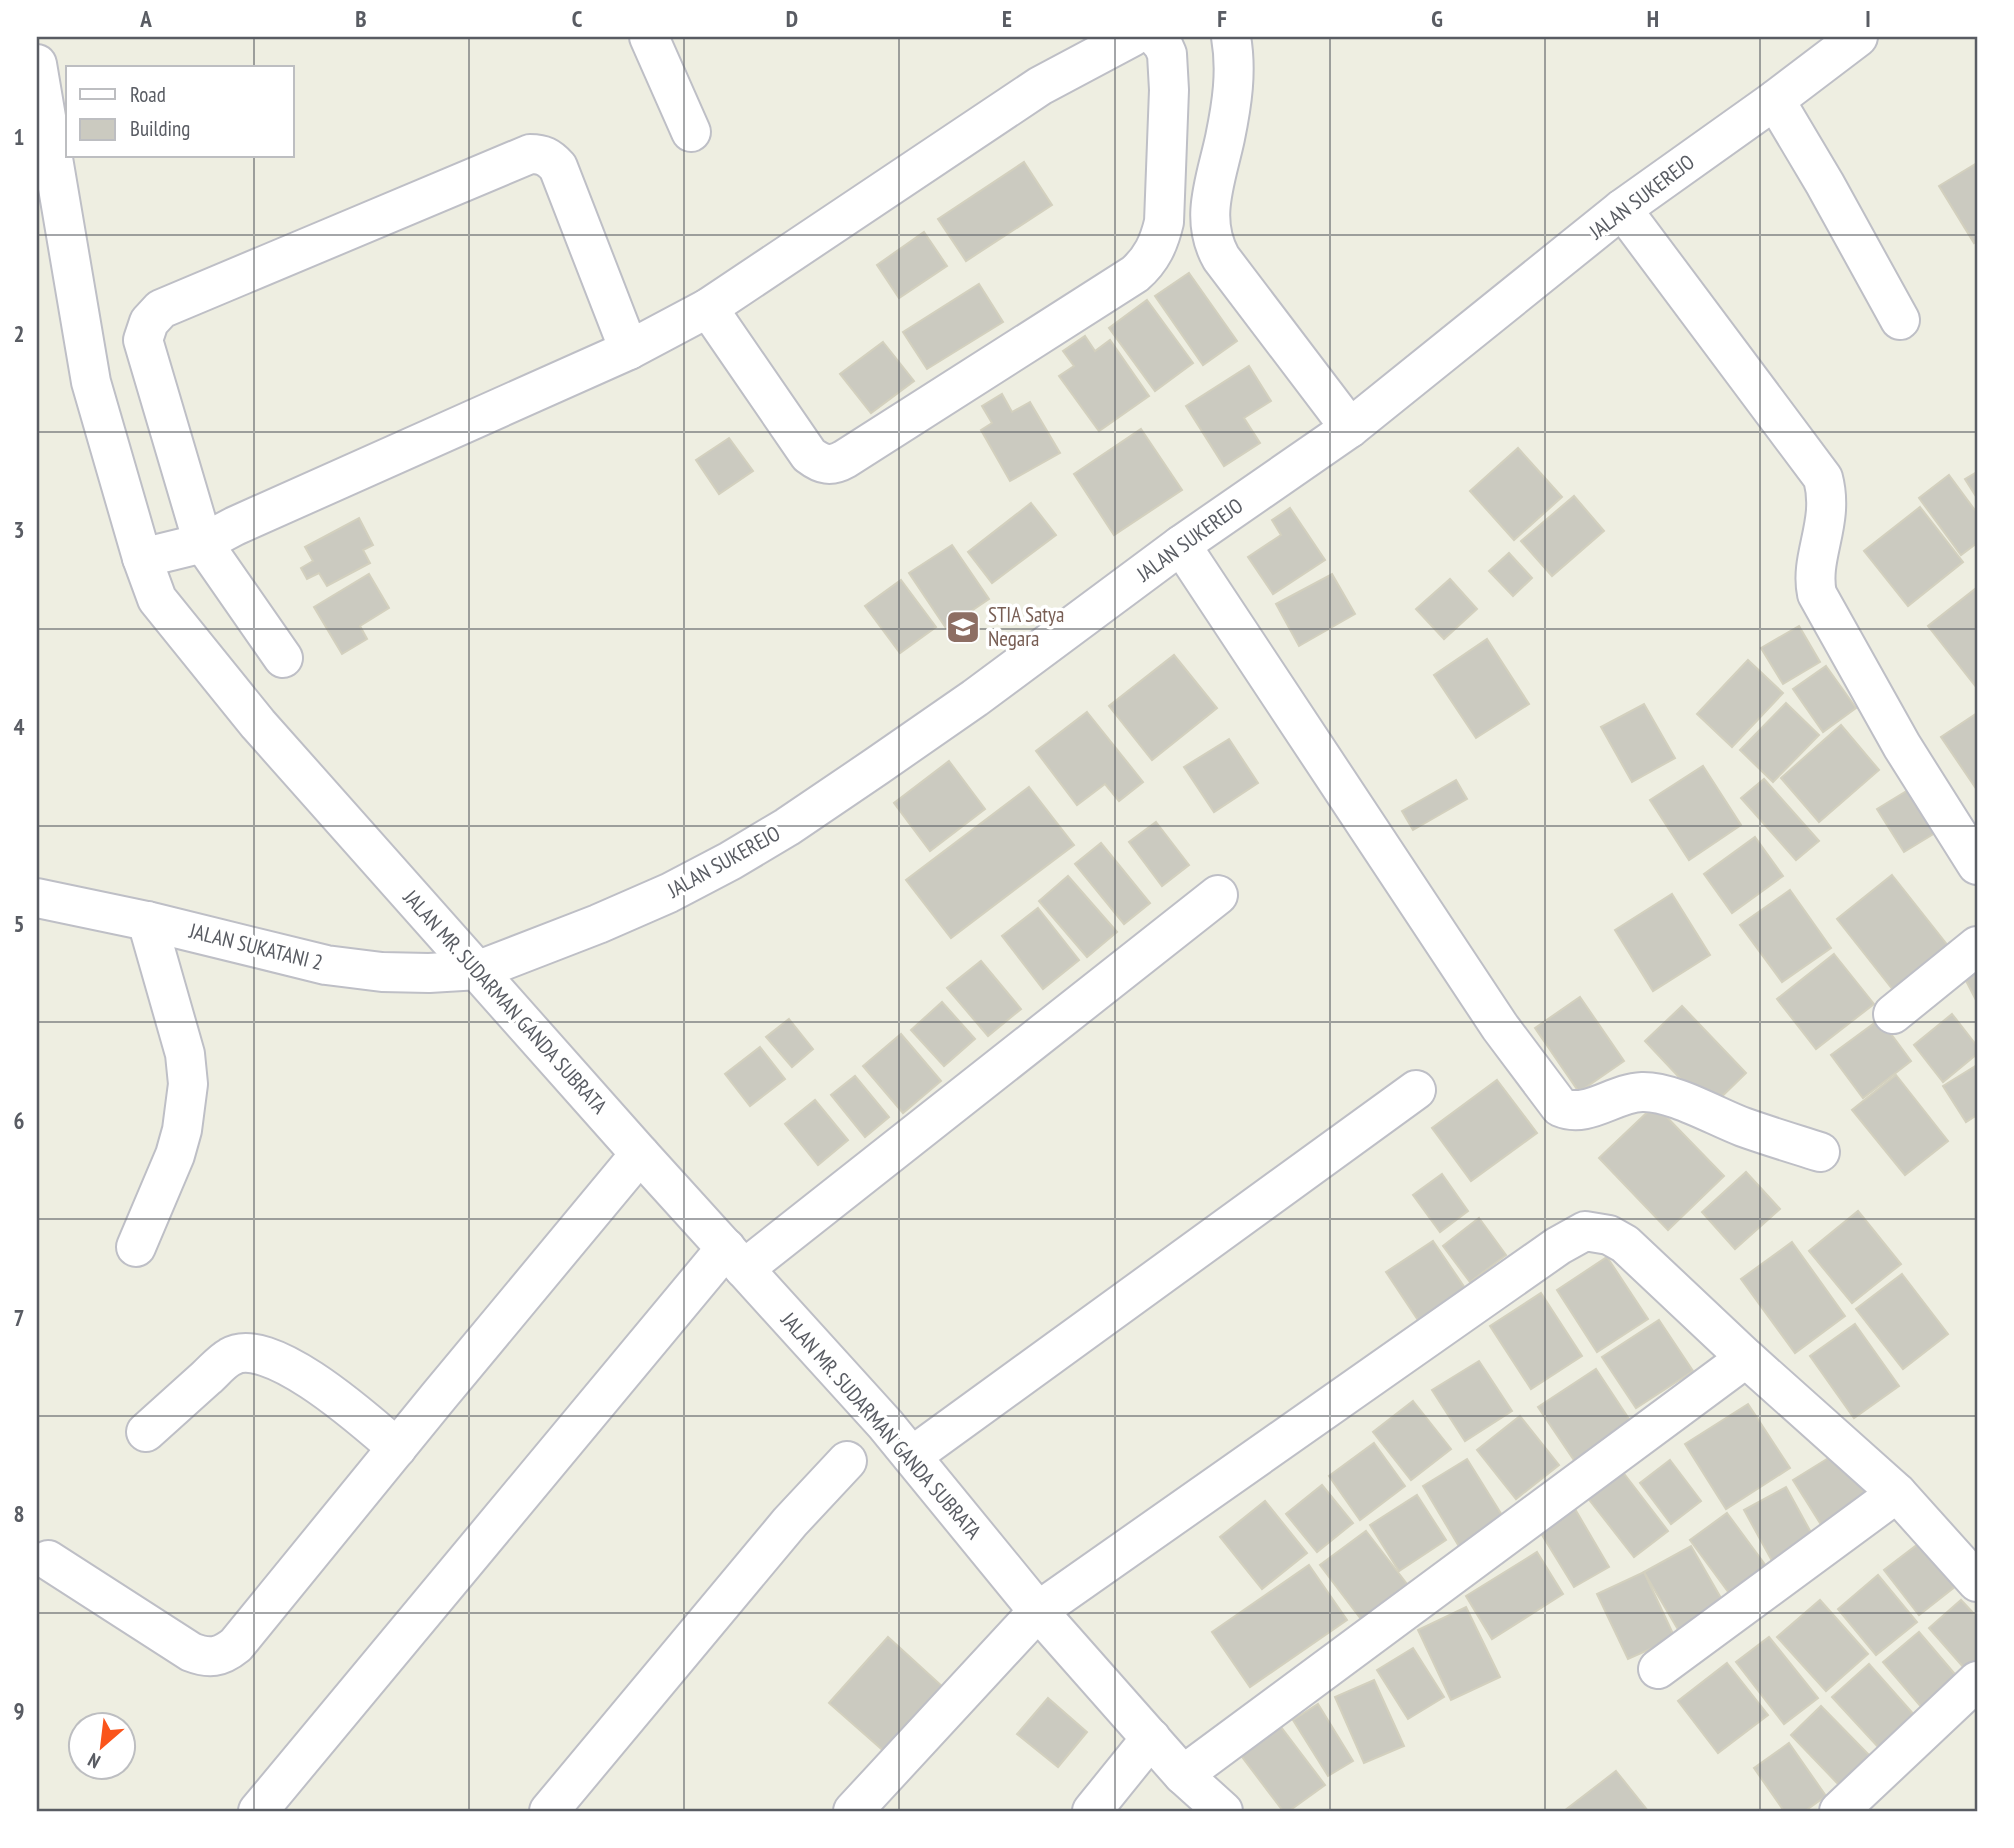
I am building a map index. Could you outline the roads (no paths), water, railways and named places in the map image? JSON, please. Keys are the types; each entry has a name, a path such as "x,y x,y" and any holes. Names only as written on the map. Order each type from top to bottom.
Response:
{"street":[{"path":"649,37 691,132"},
{"path":"142,558 203,542 629,350 708,308 1040,86 1132,37"},
{"path":"708,308 809,455 825,465 833,465 845,459 1146,265 1160,239 1164,222 1167,54 1156,37"},
{"path":"1231,37 1235,60 1234,82 1225,137 1209,204 1213,245 1350,428"},
{"name":"JALAN SUKEREJO","path":"478,970 598,924 669,893 788,827 942,721 1181,545 1350,428 1622,209 1858,37"},
{"name":"JALAN MR. SUDARMAN GANDA SUBRATA","path":"37,64 91,382 142,558 157,598 258,724 640,1154 886,1424 1038,1611 1183,1775 1223,1811"},
{"path":"1775,100 1900,320"},
{"path":"283,658 203,542 143,341 149,322 161,309 530,154 538,154 546,156 558,167 629,350"},
{"path":"1622,209 1823,478 1828,495 1828,512 1816,575 1817,594 1902,746 1977,865"},
{"path":"1181,545 1500,1027 1560,1107 1575,1112 1631,1093 1652,1093 1667,1096 1746,1128 1820,1152"},
{"path":"258,1811 735,1259 1218,895"},
{"name":"JALAN SUKATANI 2","path":"37,898 147,921 326,965 394,972 478,970"},
{"path":"136,1247 175,1155 182,1130 188,1084 185,1054 147,921"},
{"path":"1894,1014 1977,946"},
{"path":"912,1457 1416,1090"},
{"path":"48,1560 191,1652 204,1657 226,1653 236,1646 640,1154"},
{"path":"853,1811 1038,1611 1558,1246 1585,1231 1609,1235 1625,1244 1896,1493 1977,1582"},
{"path":"146,1432 231,1355 252,1353 283,1362 308,1378 337,1398 397,1448"},
{"path":"1183,1775 1746,1358"},
{"path":"549,1811 790,1522 847,1461"},
{"path":"1658,1669 1896,1493"},
{"path":"1839,1811 1977,1681"},
{"path":"1092,1811 1151,1738"}],"place":[{"name":"STIA Satya Negara","path":"963,627"}]}
